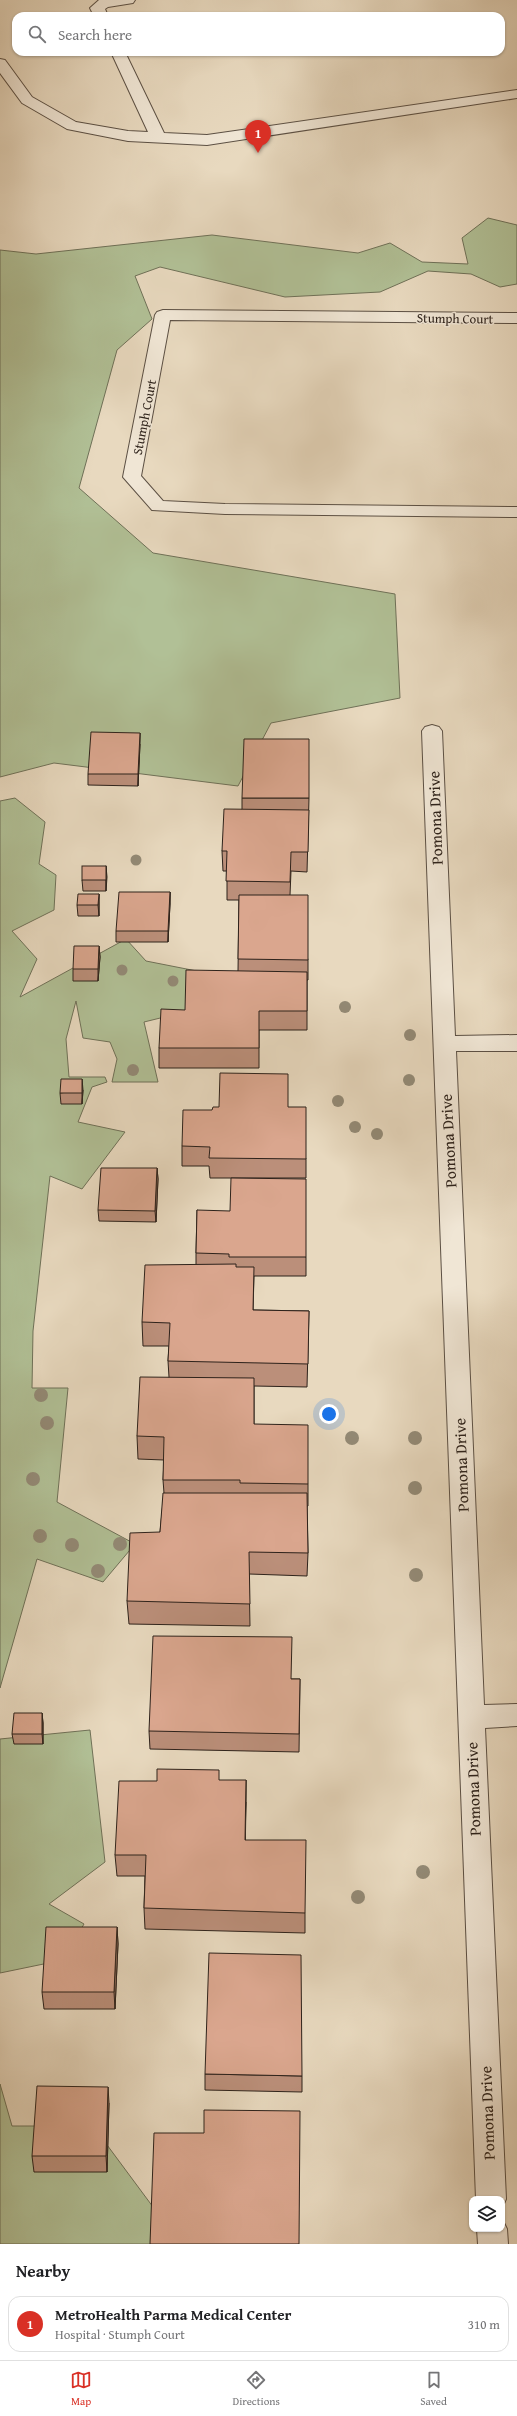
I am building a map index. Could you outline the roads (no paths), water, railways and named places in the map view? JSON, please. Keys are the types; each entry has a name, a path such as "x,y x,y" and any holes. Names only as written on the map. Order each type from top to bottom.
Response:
{"street":[{"path":"99,12 97,8 104,3 128,0"},
{"path":"120,56 158,138"},
{"path":"0,63 27,100 72,126 128,136 158,138 208,140 517,94"},
{"name":"Stumph Court","path":"517,318 163,314 132,477 158,506 225,509 517,512"},
{"path":"517,512 517,525"},
{"name":"Pomona Drive","path":"432,731 470,1717 491,2196"},
{"path":"443,1044 517,1043"},
{"path":"470,1717 517,1715"},
{"path":"492,2232 493,2244"}],"place":[{"name":"MetroHealth Parma Medical Center","path":"258,153"}]}
